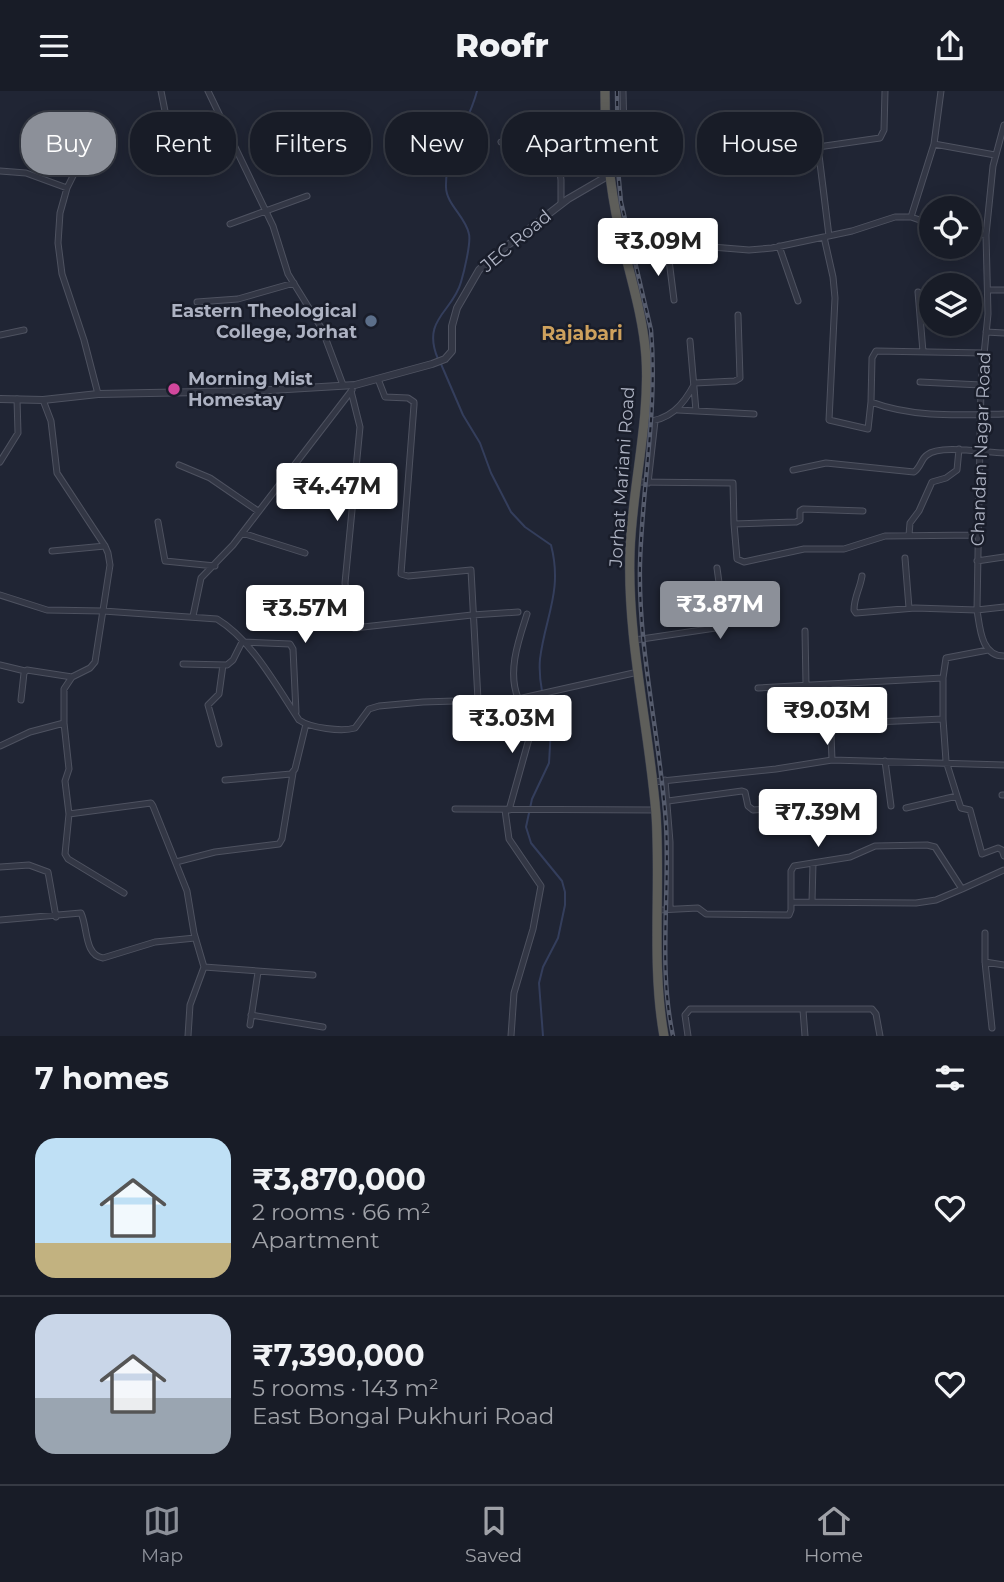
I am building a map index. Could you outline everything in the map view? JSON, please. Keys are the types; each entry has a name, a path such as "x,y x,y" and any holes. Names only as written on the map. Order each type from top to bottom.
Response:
{"highway":[{"name":"Jorhat Mariani Road","path":"605,91 606,112"},
{"name":"Jorhat Mariani Road","path":"611,175 646,357 630,561 632,618 656,810 658,988 664,1036"}],"street":[{"path":"161,91 165,112"},
{"path":"208,91 267,211 288,274 322,329 343,385"},
{"path":"623,91 624,112"},
{"path":"886,91 880,138 818,147 835,298 829,420 868,429 873,354 882,351 984,353"},
{"path":"911,217 934,144 941,91"},
{"name":"Chandan Nagar Road","path":"988,650 977,610 980,415 988,290 986,235 995,155 1004,125"},
{"path":"500,142 534,132 542,147 557,148 561,204"},
{"path":"934,144 995,155"},
{"path":"0,171 26,173 66,188"},
{"path":"73,175 66,188 58,230 59,261 98,394"},
{"name":"JEC Road","path":"0,399 43,400 98,394 252,391 343,385 353,388 432,364 445,359 452,351 452,326 457,307 480,269 561,204 609,175"},
{"path":"230,224 307,196"},
{"path":"626,258 712,247 756,250 859,229 895,217 919,219"},
{"path":"779,246 798,301"},
{"path":"668,252 674,300"},
{"path":"197,302 229,301 295,283"},
{"path":"988,290 1004,290"},
{"path":"918,292 923,352"},
{"path":"695,383 735,381 740,378 738,315"},
{"path":"0,335 24,330"},
{"path":"986,332 1004,333"},
{"path":"690,341 696,411"},
{"path":"379,379 385,397 408,398 414,405 401,574 408,576 471,570 478,700"},
{"path":"920,382 981,386"},
{"path":"678,410 695,383"},
{"path":"193,616 201,578 215,566 242,533 353,388"},
{"path":"353,388 360,427 345,583 349,626 354,628 518,612"},
{"path":"0,462 18,433 17,399"},
{"path":"43,400 51,421 57,473 105,546 110,565 95,662 90,668 72,677 64,689 64,723 69,766 65,781 69,814 66,857 124,893"},
{"path":"871,402 906,412 1004,414"},
{"path":"642,422 655,421 678,410 754,414"},
{"path":"648,483 655,421"},
{"path":"909,535 910,523 919,511 932,482 946,478 957,470 959,449"},
{"path":"793,471 825,463 914,472 927,454 959,449 980,453 1004,453"},
{"path":"179,465 210,478 258,511"},
{"path":"636,482 733,483 737,559 741,562 810,548 844,548 879,537 978,535"},
{"path":"734,524 796,522 800,520 800,511 803,509 863,511"},
{"path":"158,521 165,561 215,566"},
{"path":"242,533 304,553"},
{"path":"52,551 105,546"},
{"path":"977,561 1004,557"},
{"path":"905,558 909,608"},
{"path":"635,640 722,627 724,619 717,568"},
{"path":"862,576 860,590 854,599 855,612 909,608 977,610 1004,607"},
{"path":"0,595 38,609 217,619 266,670 296,716 306,724 349,730 358,726 366,711 373,707 409,702 518,699 638,672"},
{"path":"512,1036 514,993 533,929 541,886 509,839 510,810 532,728 531,716 518,699 515,654 527,614"},
{"path":"805,631 806,685"},
{"path":"183,664 223,665 232,662 242,642"},
{"path":"242,642 283,642 291,645 296,716"},
{"path":"1004,656 995,655 988,650 946,658 943,678 946,761 961,808 970,810 982,854 1000,849 1004,856"},
{"path":"0,665 72,677"},
{"path":"219,744 208,703 219,694 223,665"},
{"path":"21,700 25,671"},
{"path":"758,688 943,678"},
{"path":"829,684 832,760"},
{"path":"830,724 943,719"},
{"path":"0,746 30,732 64,723"},
{"path":"176,862 215,852 279,844 306,724"},
{"path":"653,782 776,769 832,760 946,761 1004,765"},
{"path":"885,761 891,806"},
{"path":"225,779 293,773"},
{"path":"665,781 668,801 670,909"},
{"path":"668,801 742,791 747,795 748,806 753,810 796,807"},
{"path":"906,808 957,796"},
{"path":"69,814 151,803 190,903 195,937 204,967 190,1005 188,1036"},
{"path":"455,810 656,810"},
{"path":"658,910 698,908 706,914 785,916 790,914 792,868 854,856 875,846 932,846 939,851 962,889"},
{"path":"812,902 813,863"},
{"path":"0,867 22,865 48,872 55,917"},
{"path":"791,902 916,903 936,900 1004,870"},
{"path":"0,920 81,913 90,951 103,958 155,942 195,937"},
{"path":"985,933 985,962 992,1028"},
{"path":"985,962 1004,965"},
{"path":"204,967 313,975"},
{"path":"250,1025 258,972"},
{"path":"688,1036 685,1016 690,1009 872,1009 876,1014 880,1036"},
{"path":"803,1010 805,1036"},
{"path":"251,1015 323,1027"}],"waterway":[{"path":"438,359 433,334 461,282 469,238 467,228 447,193 447,174 449,161 477,91"},
{"path":"441,364 511,512 525,527 551,545 555,576 540,659 542,691"},
{"path":"542,697 551,728 549,763 532,799 526,827 531,843 562,881 565,892 558,938 543,967 539,983 543,1036"}],"railway":[{"path":"617,91 621,202 651,330 653,360 641,535 640,597 666,824 665,957 673,1036"}],"place":[{"name":"Eastern Theological College, Jorhat","path":"371,321"},
{"name":"Morning Mist Homestay","path":"174,389"}],"district":[{"name":"Rajabari","path":"582,333"}]}
